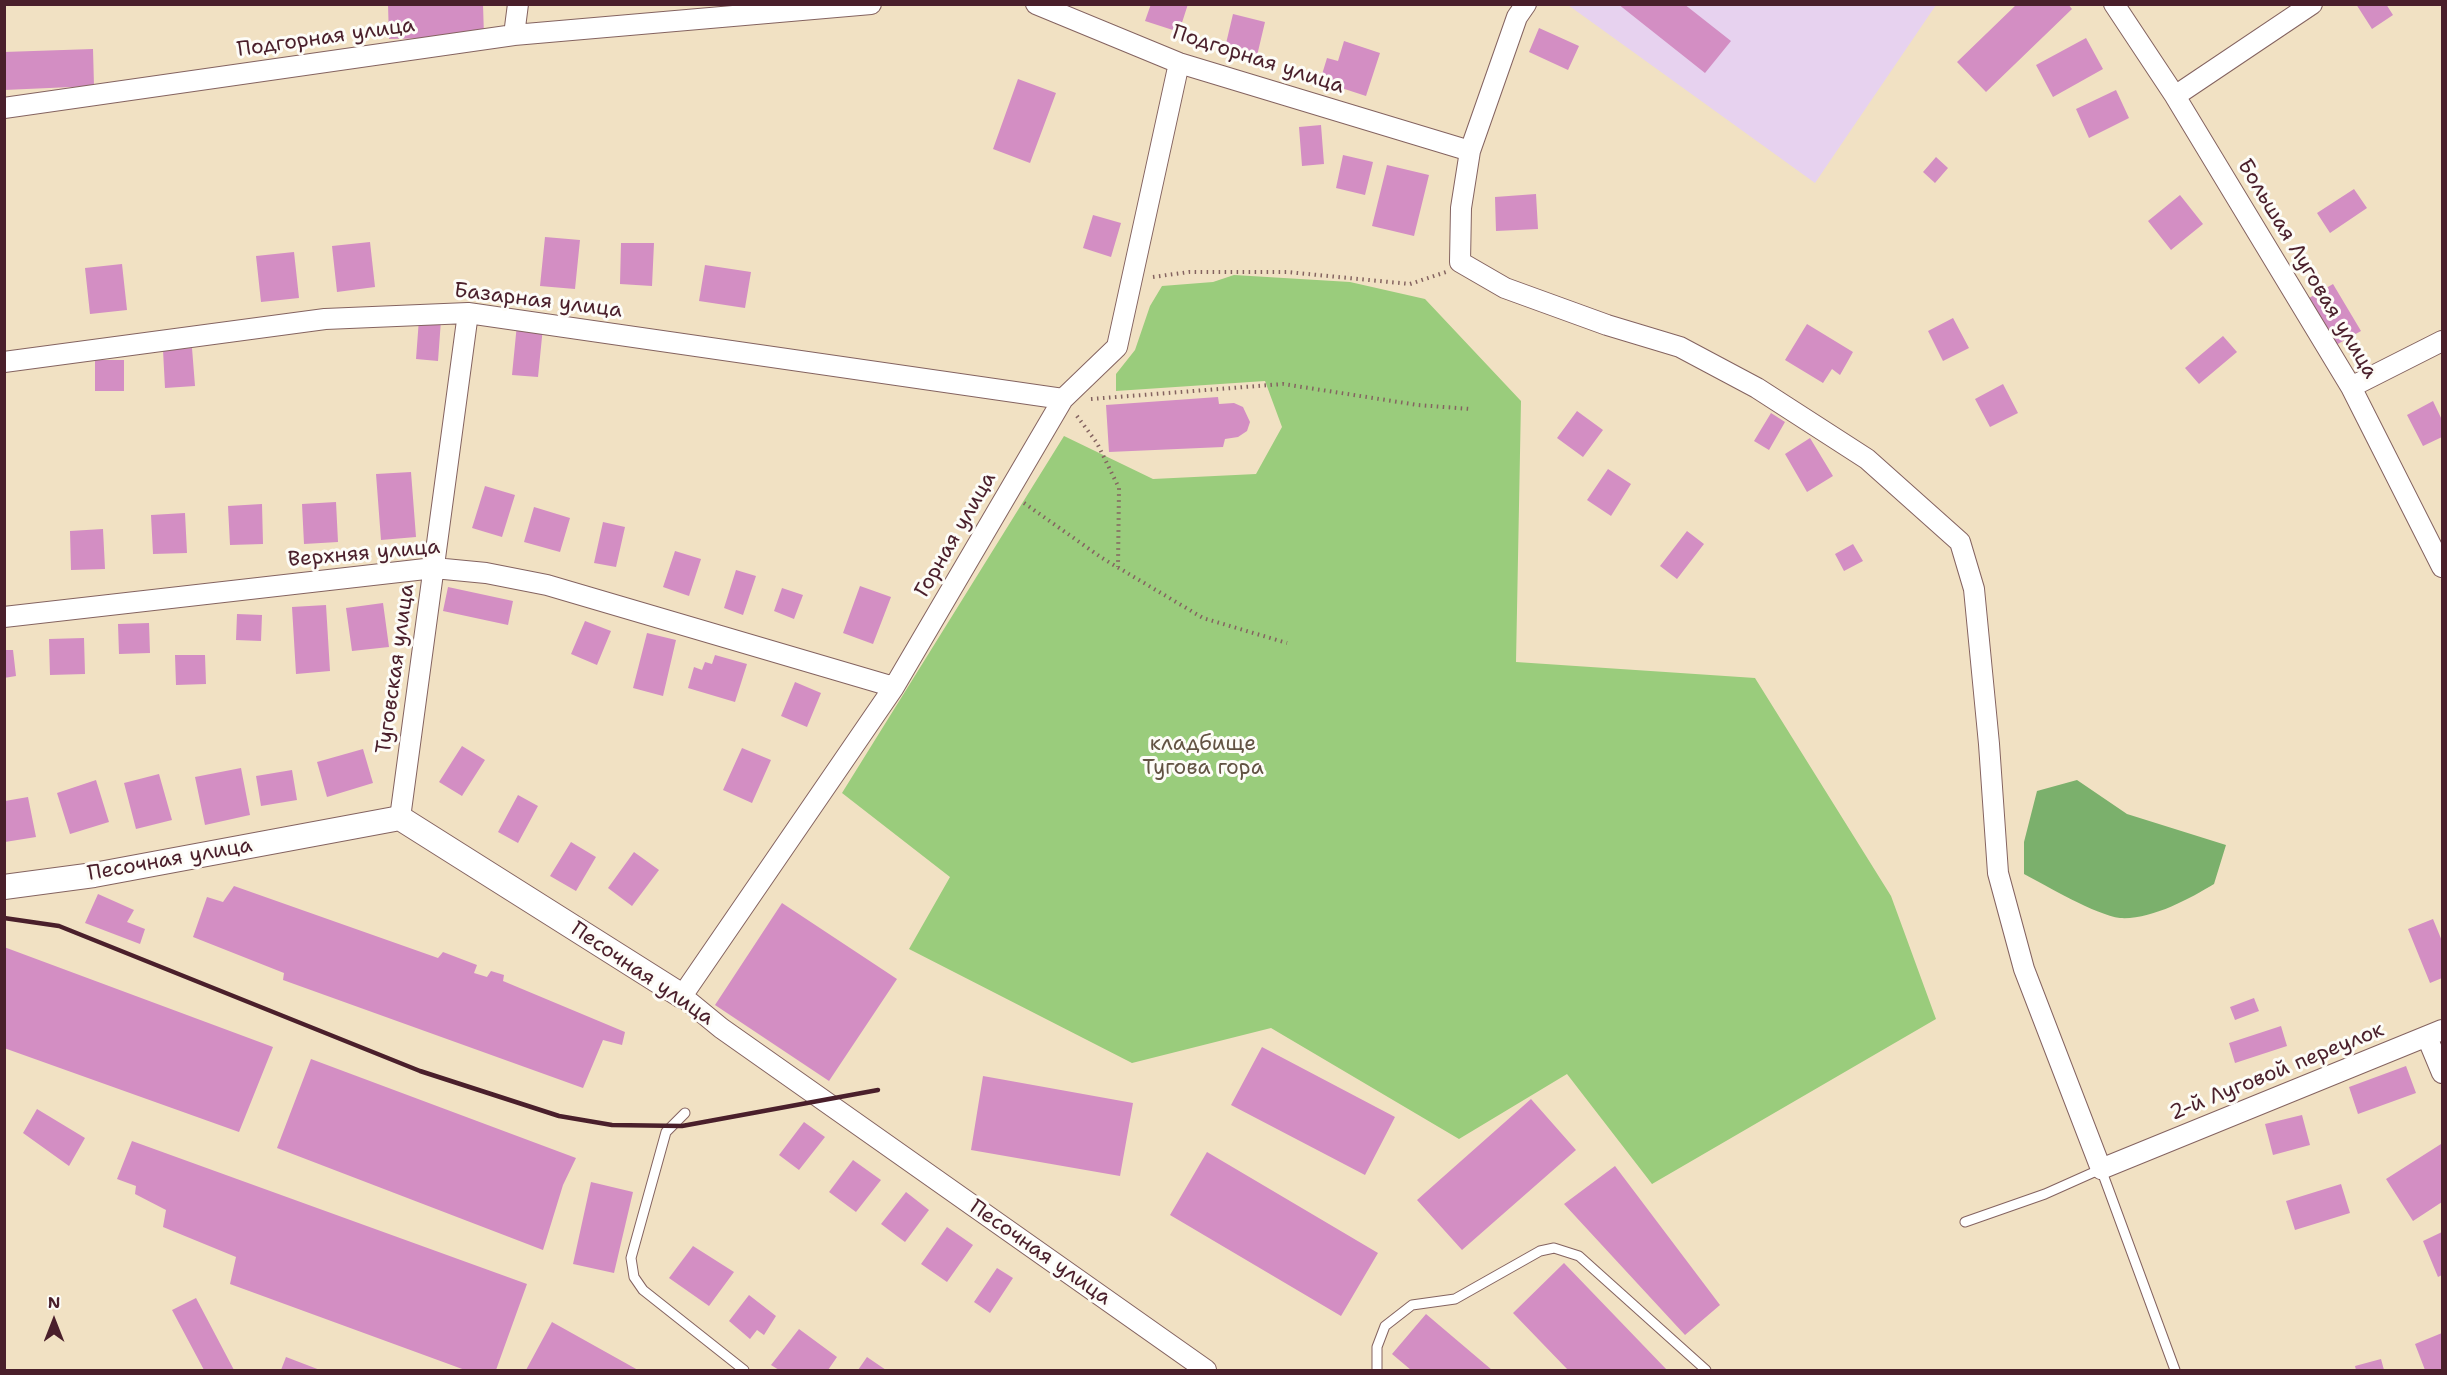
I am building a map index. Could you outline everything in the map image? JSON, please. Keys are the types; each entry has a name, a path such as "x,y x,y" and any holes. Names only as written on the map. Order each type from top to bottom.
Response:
{"street":[{"path":"514,35 518,4"},
{"name":"Подгорная улица","path":"4,108 514,35 871,4"},
{"name":"Подгорная улица","path":"1036,4 1179,63 1470,151"},
{"path":"1526,4 1517,17 1470,151 1461,208 1460,262 1505,288 1606,325 1680,347 1757,388 1867,459 1960,542 1974,589 1989,744 1998,873 2024,969 2101,1169"},
{"name":"Большая Луговая улица","path":"2114,4 2175,96 2351,387 2442,567"},
{"path":"2175,96 2312,4"},
{"name":"Горная улица","path":"682,996 894,687 1064,399 1117,347 1179,63"},
{"name":"Базарная улица","path":"4,362 325,319 468,313 1064,399"},
{"name":"Туговская улица","path":"400,818 468,313"},
{"path":"2351,387 2442,341"},
{"name":"Верхняя улица","path":"4,617 434,568 486,573 547,585 894,687"},
{"name":"Песочная улица","path":"4,887 94,875 400,818 682,996 730,1034 1206,1371"},
{"path":"2435,1033 2442,1073"},
{"name":"2-й Луговой переулок","path":"2101,1169 2435,1033"}],"lane":[{"path":"685,1113 666,1132 631,1258 634,1276 643,1290 744,1371"},
{"path":"1965,1222 2045,1194 2101,1169 2175,1371"},
{"path":"1377,1371 1377,1347 1385,1326 1412,1305 1455,1299 1528,1257 1554,1248 1579,1256 1706,1371"}],"path":[{"path":"1131,279 1189,273 1287,272 1410,284 1457,268 1460,262"},
{"path":"1064,399 1099,399 1283,384 1418,405 1470,410"},
{"path":"1064,399 1097,443 1119,488 1118,567"},
{"path":"1008,494 1118,567 1203,618 1287,643"}],"shaded area":[{"path":"1568,5 1936,5 1815,183"}],"green space":[{"name":"кладбище Тугова гора","path":"1234,275 1350,282 1425,299 1521,401 1516,662 1755,678 1891,896 1936,1019 1652,1184 1567,1074 1459,1139 1271,1028 1132,1063 909,949 950,877 842,793 1064,436 1153,479 1256,474 1282,427 1265,381 1116,391 1116,374 1135,350 1150,306 1162,286 1213,282"},
{"path":"2077,780 2127,814 2226,845 2214,884 2157,912 2132,918 2120,918 2098,912 2024,874 2024,842 2037,791"}],"building":[{"path":"388,4 483,4 484,37 389,39"},
{"path":"1151,4 1188,4 1179,32 1145,21"},
{"path":"1618,4 1684,4 1731,41 1705,73"},
{"path":"2017,4 2068,4 2072,9 1986,92 1957,62"},
{"path":"2356,4 2386,4 2393,15 2372,29"},
{"path":"1233,14 1265,22 1256,60 1224,52"},
{"path":"1539,28 1579,46 1568,70 1529,52"},
{"path":"2086,38 2103,69 2053,97 2036,65"},
{"path":"1344,41 1380,53 1366,96 1320,81 1327,58 1338,61"},
{"path":"93,49 94,86 4,90 4,52"},
{"path":"1018,79 1056,93 1030,163 993,149"},
{"path":"2116,90 2129,118 2089,138 2076,109"},
{"path":"1321,125 1324,164 1302,166 1299,127"},
{"path":"1343,155 1373,162 1365,195 1336,188"},
{"path":"1936,157 1948,168 1935,183 1923,172"},
{"path":"1387,165 1429,175 1414,236 1372,226"},
{"path":"2354,189 2367,208 2330,233 2317,213"},
{"path":"1536,194 1538,229 1496,231 1495,197"},
{"path":"2180,195 2203,224 2171,250 2148,221"},
{"path":"1093,215 1121,223 1111,257 1083,248"},
{"path":"545,237 580,240 575,289 540,286"},
{"path":"370,242 375,287 337,292 332,246"},
{"path":"621,243 654,243 652,286 620,284"},
{"path":"294,252 299,298 261,302 256,256"},
{"path":"122,264 127,310 90,314 85,268"},
{"path":"705,265 751,272 745,308 699,301"},
{"path":"2333,284 2361,331 2336,345 2309,298"},
{"path":"1953,318 1969,348 1943,361 1928,331"},
{"path":"419,319 441,320 438,361 416,359"},
{"path":"517,324 543,327 538,377 512,375"},
{"path":"1807,324 1853,352 1840,375 1832,369 1823,383 1785,360"},
{"path":"2223,336 2237,352 2199,384 2185,368"},
{"path":"192,348 195,386 165,388 163,350"},
{"path":"95,360 124,360 124,391 95,391"},
{"path":"2003,384 2018,413 1990,427 1975,399"},
{"path":"1218,397 1219,404 1234,403 1243,407 1250,422 1247,431 1238,437 1225,439 1223,447 1109,452 1106,405"},
{"path":"2433,401 2442,420 2442,437 2423,446 2407,415"},
{"path":"1577,411 1603,430 1583,457 1557,438"},
{"path":"1771,413 1785,422 1769,450 1754,441"},
{"path":"1810,438 1833,476 1807,492 1785,454"},
{"path":"1608,469 1631,484 1611,516 1587,500"},
{"path":"411,472 416,537 381,540 376,474"},
{"path":"485,486 515,495 502,537 472,528"},
{"path":"336,502 338,542 304,544 302,504"},
{"path":"262,504 263,544 230,545 228,506"},
{"path":"534,507 570,518 560,552 524,542"},
{"path":"185,513 187,553 153,554 151,515"},
{"path":"603,522 625,527 616,567 594,563"},
{"path":"103,529 105,569 71,570 70,531"},
{"path":"1687,531 1704,544 1677,579 1660,566"},
{"path":"1853,544 1863,561 1844,571 1835,554"},
{"path":"675,551 701,559 689,596 663,587"},
{"path":"736,570 756,576 743,615 724,608"},
{"path":"860,586 891,597 873,644 843,633"},
{"path":"448,587 513,601 508,625 443,611"},
{"path":"782,588 803,595 794,619 774,611"},
{"path":"383,603 389,647 352,651 346,608"},
{"path":"326,605 330,671 296,674 292,607"},
{"path":"237,614 262,615 261,641 236,640"},
{"path":"585,621 611,631 597,665 571,654"},
{"path":"149,623 150,653 119,654 118,624"},
{"path":"647,633 676,640 663,696 633,688"},
{"path":"84,638 85,674 50,675 49,639"},
{"path":"4,650 13,650 16,676 4,678"},
{"path":"175,655 205,655 206,684 176,685"},
{"path":"715,655 747,664 735,702 688,688 694,667 702,670 705,662 712,664"},
{"path":"795,682 821,693 807,727 781,716"},
{"path":"462,746 485,760 462,796 439,782"},
{"path":"742,748 771,760 752,803 723,790"},
{"path":"363,749 373,783 327,797 317,762"},
{"path":"241,768 250,815 205,825 195,777"},
{"path":"292,770 297,800 261,806 256,776"},
{"path":"159,774 172,820 136,829 124,783"},
{"path":"96,780 109,822 70,834 57,793"},
{"path":"518,795 538,806 518,843 498,832"},
{"path":"28,797 36,837 5,842 5,801"},
{"path":"571,842 596,857 576,891 550,876"},
{"path":"634,852 659,870 632,906 608,888"},
{"path":"234,886 438,958 443,952 477,965 474,973 487,977 491,971 504,975 503,981 625,1032 622,1045 603,1040 583,1088 283,980 284,973 193,937 207,897 223,902"},
{"path":"98,894 134,910 127,922 145,929 140,944 85,923"},
{"path":"782,903 897,979 829,1081 715,1005"},
{"path":"2433,919 2442,941 2442,978 2430,983 2408,929"},
{"path":"4,947 273,1047 239,1132 4,1048"},
{"path":"2254,998 2259,1011 2235,1020 2230,1007"},
{"path":"2281,1026 2287,1046 2235,1063 2229,1043"},
{"path":"1262,1047 1395,1117 1365,1175 1231,1105"},
{"path":"311,1059 576,1158 563,1185 543,1250 277,1148"},
{"path":"2406,1066 2416,1093 2358,1114 2349,1087"},
{"path":"983,1076 1133,1103 1120,1176 971,1150"},
{"path":"1531,1099 1576,1150 1462,1250 1417,1200"},
{"path":"37,1109 85,1138 69,1166 23,1133"},
{"path":"2302,1115 2310,1145 2273,1155 2265,1124"},
{"path":"804,1122 825,1137 799,1170 779,1155"},
{"path":"132,1141 527,1284 496,1370 465,1370 230,1284 236,1257 163,1227 166,1210 135,1194 136,1186 117,1179"},
{"path":"2441,1144 2442,1202 2413,1221 2386,1179"},
{"path":"1207,1152 1378,1253 1341,1316 1170,1215"},
{"path":"853,1160 881,1180 856,1212 829,1192"},
{"path":"1615,1166 1720,1305 1685,1335 1564,1204"},
{"path":"591,1182 633,1192 614,1273 573,1264"},
{"path":"2341,1184 2350,1213 2295,1230 2286,1201"},
{"path":"906,1192 929,1210 905,1242 881,1224"},
{"path":"947,1227 973,1245 947,1282 921,1264"},
{"path":"2442,1232 2442,1275 2438,1277 2423,1241"},
{"path":"693,1246 734,1272 709,1306 669,1278"},
{"path":"1564,1263 1667,1370 1568,1370 1513,1313"},
{"path":"997,1268 1013,1278 990,1313 974,1302"},
{"path":"749,1295 776,1316 764,1335 757,1330 750,1339 729,1321"},
{"path":"196,1298 234,1370 204,1370 172,1310"},
{"path":"1426,1314 1492,1370 1411,1370 1392,1354"},
{"path":"552,1322 638,1370 526,1370"},
{"path":"799,1329 837,1357 828,1370 779,1370 771,1365"},
{"path":"2442,1333 2442,1370 2425,1370 2415,1344"},
{"path":"286,1357 320,1370 281,1370"},
{"path":"867,1357 886,1370 858,1370"},
{"path":"2381,1359 2384,1370 2356,1370 2355,1366"}],"railway":[{"path":"4,918 59,926 420,1071 559,1116 612,1125 682,1126 878,1090"}]}
